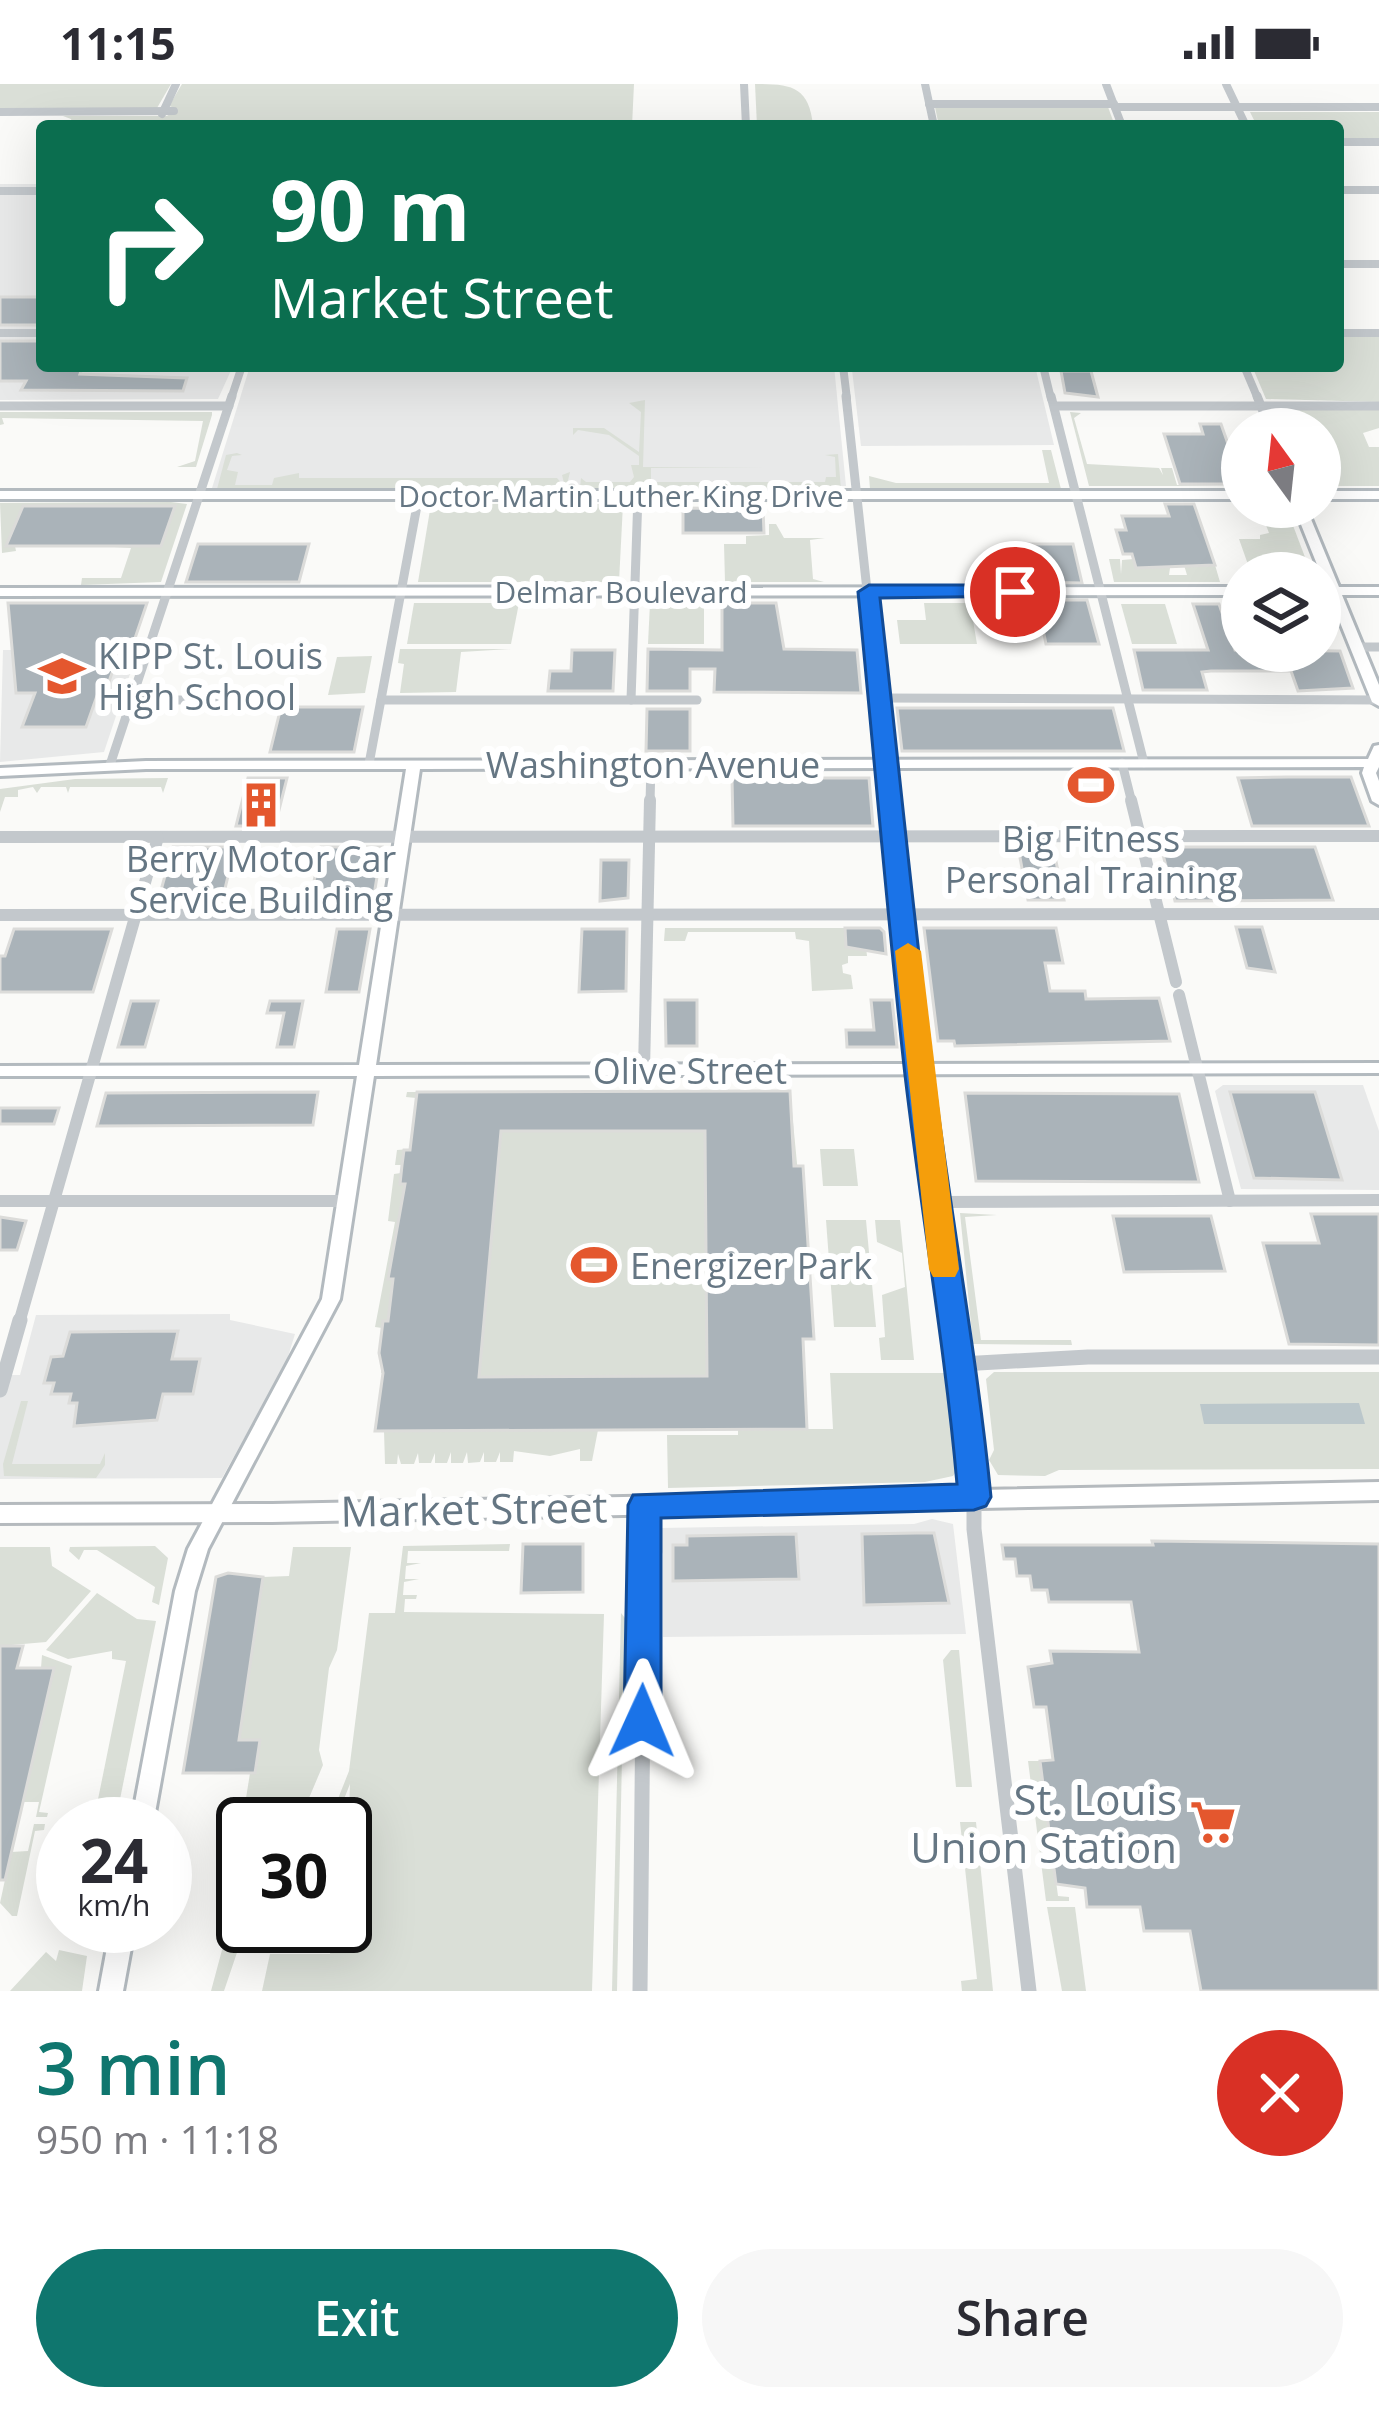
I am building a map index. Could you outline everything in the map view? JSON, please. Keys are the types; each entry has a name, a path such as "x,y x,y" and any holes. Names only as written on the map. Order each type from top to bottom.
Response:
{"main road":[{"name":"Doctor Martin Luther King Drive","path":"0,495 1221,495"},
{"path":"1341,495 1379,495"},
{"name":"Delmar Boulevard","path":"0,592 1221,591"},
{"path":"1341,591 1379,591"},
{"path":"1341,617 1379,701"},
{"path":"1376,758 1369,773 1379,801"},
{"name":"Washington Avenue","path":"0,772 110,765 1144,764 1376,758"},
{"path":"147,1797 185,1592 198,1549 325,1315 414,764"},
{"name":"Olive Street","path":"0,1071 1379,1069"},
{"name":"Market Street","path":"0,1514 216,1514 1379,1491"},
{"path":"111,1991 118,1953"}],"street":[{"path":"162,113 176,84"},
{"path":"744,84 746,120"},
{"path":"925,84 933,120"},
{"path":"1106,84 1120,120"},
{"path":"1226,84 1243,120"},
{"path":"929,104 1379,107"},
{"path":"0,113 175,111"},
{"path":"1344,142 1379,142"},
{"path":"1344,190 1379,190"},
{"path":"0,191 36,191"},
{"path":"1344,264 1379,264"},
{"path":"0,333 36,333"},
{"path":"1344,333 1379,333"},
{"path":"110,765 240,372"},
{"path":"844,372 919,1070 961,1364 976,1552 1029,1991"},
{"path":"1045,372 1144,764"},
{"path":"1247,372 1261,406"},
{"path":"0,406 229,406"},
{"path":"1054,406 1379,406"},
{"path":"370,764 419,495"},
{"path":"631,700 638,495"},
{"path":"1357,647 1379,647"},
{"path":"881,698 1379,701"},
{"path":"132,700 258,700"},
{"path":"381,700 697,700"},
{"path":"644,1070 651,764"},
{"path":"1122,764 1230,1201"},
{"path":"0,1390 4,1362 158,836"},
{"path":"0,837 1379,836"},
{"path":"0,915 1379,914"},
{"path":"935,1202 1379,1200"},
{"path":"0,1201 346,1201"},
{"path":"961,1364 1088,1357 1379,1357"},
{"path":"640,1991 645,1505"}],"shaded area":[{"path":"0,84 171,84 157,108 0,110"},
{"path":"182,84 634,84 632,120 71,120 63,116 167,116 178,109 169,106"},
{"path":"755,84 796,90 812,120 757,120"},
{"path":"935,107 1108,107 1113,120 938,120"},
{"path":"1250,112 1379,112 1379,138 1344,138 1344,120 1254,120"},
{"path":"0,184 36,184 36,329 0,330"},
{"path":"0,336 36,336 36,372 230,372 218,399 0,400"},
{"path":"1344,337 1379,337 1379,402 1266,399 1255,372 1344,372"},
{"path":"248,372 835,372 846,486 212,488"},
{"path":"852,372 1036,372 1054,445 861,446"},
{"path":"645,400 643,467 767,467 651,468 651,482 825,482 826,477 836,477 835,457 825,455 838,454 841,489 580,488 581,478 630,482 634,477 631,465 639,465 639,456 609,435 578,430 573,435 573,428 604,428 639,452 641,412 629,403"},
{"path":"1341,410 1379,410 1379,428 1363,433 1369,447 1379,447 1379,486 1341,486"},
{"path":"0,412 212,415 196,467 177,467 195,461 203,421 2,418 0,425"},
{"path":"1070,412 1081,413 1074,418 1087,464 1159,468 1163,475 1161,468 1172,468 1177,485 1221,486 1221,486 1089,486"},
{"path":"1042,450 1051,450 1061,489 870,489 869,476 896,483 1049,483"},
{"path":"226,455 242,455 232,456 227,470 238,472 235,485 272,485 274,478 299,473 299,478 557,478 565,487 562,475 570,472 566,489 217,489"},
{"path":"0,503 187,504 161,582 81,585 82,578 121,578 131,548 97,546 161,545 174,507 24,506 6,545 15,546 16,551 2,553"},
{"path":"431,504 623,504 619,582 418,582"},
{"path":"769,524 776,524 784,538 825,538 810,540 813,579 824,582 725,582 724,544 746,544 746,536 769,535"},
{"path":"1267,528 1294,528 1303,552 1244,552 1239,539 1260,539 1269,533"},
{"path":"1109,559 1120,559 1121,574 1122,560 1134,559 1137,568 1170,568 1169,575 1187,575 1184,565 1215,565 1220,582 1114,582"},
{"path":"414,603 519,603 511,644 407,644"},
{"path":"650,603 704,603 704,644 648,644"},
{"path":"924,603 970,603 977,644 900,644 897,620 926,620"},
{"path":"1121,604 1165,604 1177,644 1132,644"},
{"path":"400,649 511,649 461,652 456,692 400,693 404,664 398,663"},
{"path":"3,650 138,650 104,752 0,762"},
{"path":"372,656 365,693 328,695 337,657"},
{"path":"168,778 163,793 161,787 70,787 68,793 66,787 41,787 37,793 33,787 18,790 18,797 5,797 0,812 0,789 75,779"},
{"path":"665,928 845,928 866,947 867,956 848,956 848,963 842,965 843,973 851,975 853,989 812,991 809,941 796,939 795,932 688,932 685,941 664,941"},
{"path":"1223,1085 1363,1085 1379,1131 1379,1190 1241,1189 1215,1091"},
{"name":"Energizer Park","path":"790,1091 814,1339 803,1340 807,1429 833,1429 830,1373 950,1373 961,1464 953,1476 925,1482 668,1488 667,1435 738,1435 738,1429 598,1430 592,1461 580,1461 580,1449 550,1456 514,1451 513,1462 500,1462 500,1452 496,1462 484,1462 484,1452 480,1462 468,1463 467,1452 463,1463 451,1463 451,1452 447,1463 435,1463 435,1453 431,1463 419,1463 418,1453 414,1464 401,1464 398,1454 397,1464 385,1464 384,1431 375,1431 382,1377 388,1373 381,1373 382,1328 375,1327 395,1222 388,1221 394,1174 401,1173 402,1165 395,1165 397,1150 410,1149 416,1098 406,1097 407,1092"},
{"path":"820,1149 854,1149 858,1186 823,1186"},
{"path":"960,1213 997,1215 965,1217 981,1340 1071,1340 1072,1345 973,1344"},
{"path":"826,1220 866,1220 876,1327 834,1327"},
{"path":"875,1220 900,1220 914,1360 881,1360 879,1338 885,1337 882,1295 905,1287 902,1253 877,1242"},
{"path":"230,1314 230,1320 295,1334 286,1363 222,1478 0,1479 0,1375 20,1375 36,1315"},
{"path":"994,1372 1379,1372 1379,1469 1059,1470 1045,1476 998,1475 989,1460 994,1450 986,1379"},
{"path":"21,1401 28,1401 12,1464 100,1464 105,1453 105,1465 96,1478 4,1476 3,1464"},
{"path":"1359,1403 1365,1424 1204,1424 1200,1404"},
{"path":"932,1519 953,1524 966,1634 663,1637 663,1554 655,1539 660,1528 914,1524"},
{"path":"510,1544 509,1551 408,1551 407,1563 421,1563 406,1566 405,1579 419,1579 404,1582 403,1595 417,1595 405,1599 404,1612 604,1614 592,1991 262,1991 270,1954 372,1953 372,1797 350,1797 350,1784 345,1797 339,1797 349,1771 369,1613 395,1613 403,1546"},
{"path":"155,1546 168,1558 159,1605 152,1602 155,1587 97,1550 84,1550 79,1560 69,1551 70,1547"},
{"path":"0,1547 50,1547 52,1566 91,1591 46,1642 0,1646"},
{"path":"293,1547 351,1547 337,1650 329,1668 319,1750 323,1765 309,1797 246,1797 260,1741 239,1740 263,1577 289,1576"},
{"path":"97,1593 137,1619 156,1621 120,1797 98,1797 126,1661 112,1659 112,1651 68,1659 46,1650"},
{"path":"621,1613 625,1618 617,1991 612,1991"},
{"path":"951,1650 959,1650 972,1787 956,1787 943,1660"},
{"path":"42,1655 72,1666 42,1797 23,1802 54,1669 41,1668"},
{"path":"1028,1761 1040,1761 1058,1896 1069,1897 1069,1901 1046,1901"},
{"path":"960,1822 976,1822 993,1991 962,1991 961,1981 977,1979"},
{"path":"36,1824 17,1916 12,1916 0,1903 11,1852 28,1851"},
{"path":"1047,1907 1075,1907 1086,1991 1062,1991"},
{"path":"45,1953 56,1961 58,1953 87,1956 82,1991 10,1991"},
{"path":"221,1953 237,1953 224,1991 211,1991"}],"building":[{"path":"0,297 36,297 36,325 0,325"},
{"path":"0,341 36,341 36,372 187,378 183,391 21,390 26,381 0,381"},
{"path":"1061,372 1091,372 1098,397 1065,393"},
{"path":"1200,424 1221,424 1221,484 1180,484 1164,434 1203,434"},
{"path":"1165,504 1194,504 1215,565 1136,568 1132,554 1123,554 1116,530 1126,530 1122,516 1169,516"},
{"path":"23,506 175,506 161,546 6,546"},
{"path":"683,508 763,509 764,533 683,533"},
{"path":"198,544 309,544 299,582 186,582"},
{"path":"1019,544 1073,544 1082,583 1027,582"},
{"path":"1037,600 1087,600 1099,644 1046,644"},
{"path":"8,603 147,603 131,650 120,650 105,693 98,693 86,727 22,727 35,693 16,693"},
{"path":"722,603 776,603 784,649 857,650 861,693 714,692 715,669 690,669 690,691 647,691 648,649 722,650"},
{"path":"1193,604 1219,604 1221,671 1202,672 1207,690 1143,690 1134,650 1208,650"},
{"path":"572,650 615,650 613,691 548,691 550,671 571,671"},
{"path":"1341,654 1353,688 1298,691 1291,672 1341,672"},
{"path":"281,707 363,707 354,752 270,752"},
{"path":"897,708 1113,708 1124,751 902,751"},
{"path":"647,709 690,709 690,751 646,751"},
{"path":"1351,777 1369,826 1252,826 1238,778"},
{"name":"Berry Motor Car Service Building","path":"248,778 287,778 275,826 236,826"},
{"path":"732,778 869,778 873,826 733,826"},
{"path":"173,847 235,847 222,901 158,901"},
{"path":"321,847 382,847 373,901 310,901"},
{"path":"1018,847 1053,847 1064,900 1028,900"},
{"path":"1161,847 1315,847 1333,900 1175,901"},
{"path":"601,860 629,860 628,898 600,901"},
{"path":"1236,927 1262,927 1275,972 1247,968"},
{"path":"845,928 880,928 886,954 846,947"},
{"path":"924,928 1056,928 1063,963 1045,963 1050,991 1085,991 1086,999 1159,998 1170,1041 955,1046 954,1041 938,1041"},
{"path":"14,929 112,929 93,992 0,992 0,956 5,956"},
{"path":"337,929 370,929 359,992 326,992"},
{"path":"582,929 627,929 626,991 579,992"},
{"path":"665,1000 697,1000 697,1046 666,1046"},
{"path":"871,1000 892,1000 897,1047 847,1047 846,1030 874,1030"},
{"path":"131,1001 158,1001 145,1047 118,1047"},
{"path":"270,1001 303,1001 294,1047 277,1047 284,1013 267,1013"},
{"name":"Energizer Park","path":"790,1091 794,1166 803,1166 814,1339 803,1339 807,1429 375,1431 383,1373 379,1353 383,1321 388,1321 393,1279 388,1279 405,1184 400,1184 402,1165 404,1150 410,1150 417,1092","holes":["501,1131 705,1131 707,1376 479,1377"]},
{"path":"318,1092 313,1125 97,1126 106,1093"},
{"path":"1230,1092 1315,1092 1342,1180 1254,1178"},
{"path":"965,1093 1179,1094 1199,1182 976,1181"},
{"path":"0,1108 59,1108 54,1124 0,1124"},
{"path":"1311,1214 1379,1214 1379,1345 1289,1344 1263,1243 1319,1243"},
{"path":"1113,1216 1211,1216 1225,1271 1124,1272"},
{"path":"0,1217 26,1221 17,1250 0,1250"},
{"path":"178,1331 172,1359 200,1359 193,1394 163,1394 157,1420 74,1426 77,1403 69,1403 71,1394 51,1394 54,1383 44,1383 51,1357 63,1356 70,1332"},
{"path":"934,1533 949,1603 864,1605 862,1534"},
{"path":"796,1534 799,1579 673,1581 673,1545 687,1545 687,1536"},
{"name":"St. Louis Union Station","path":"1152,1541 1379,1544 1379,1991 1201,1991 1190,1931 1144,1931 1140,1907 1087,1907 1085,1888 1056,1884 1040,1761 1053,1760 1046,1707 1034,1707 1028,1667 1052,1663 1050,1651 1139,1652 1131,1602 1049,1602 1047,1590 1032,1590 1030,1576 1017,1576 1015,1559 1004,1559 1002,1545 1153,1545"},
{"path":"523,1544 583,1544 583,1592 521,1593"},
{"path":"228,1573 263,1577 239,1740 260,1740 255,1773 183,1773 216,1577"},
{"path":"0,1646 23,1646 17,1668 54,1668 5,1880 0,1880"}],"slow traffic":[{"path":"908,951 944,1269"}],"place":[{"name":"KIPP St. Louis High School","path":"62,676"},
{"name":"Big Fitness Personal Training","path":"1091,785"},
{"name":"Berry Motor Car Service Building","path":"261,805"},
{"name":"Energizer Park","path":"594,1265"},
{"name":"St. Louis Union Station","path":"1213,1822"}],"route":[{"path":"642,1721 645,1505 974,1497 964,1382 952,1333 919,1070 869,592 1015,592"}]}
